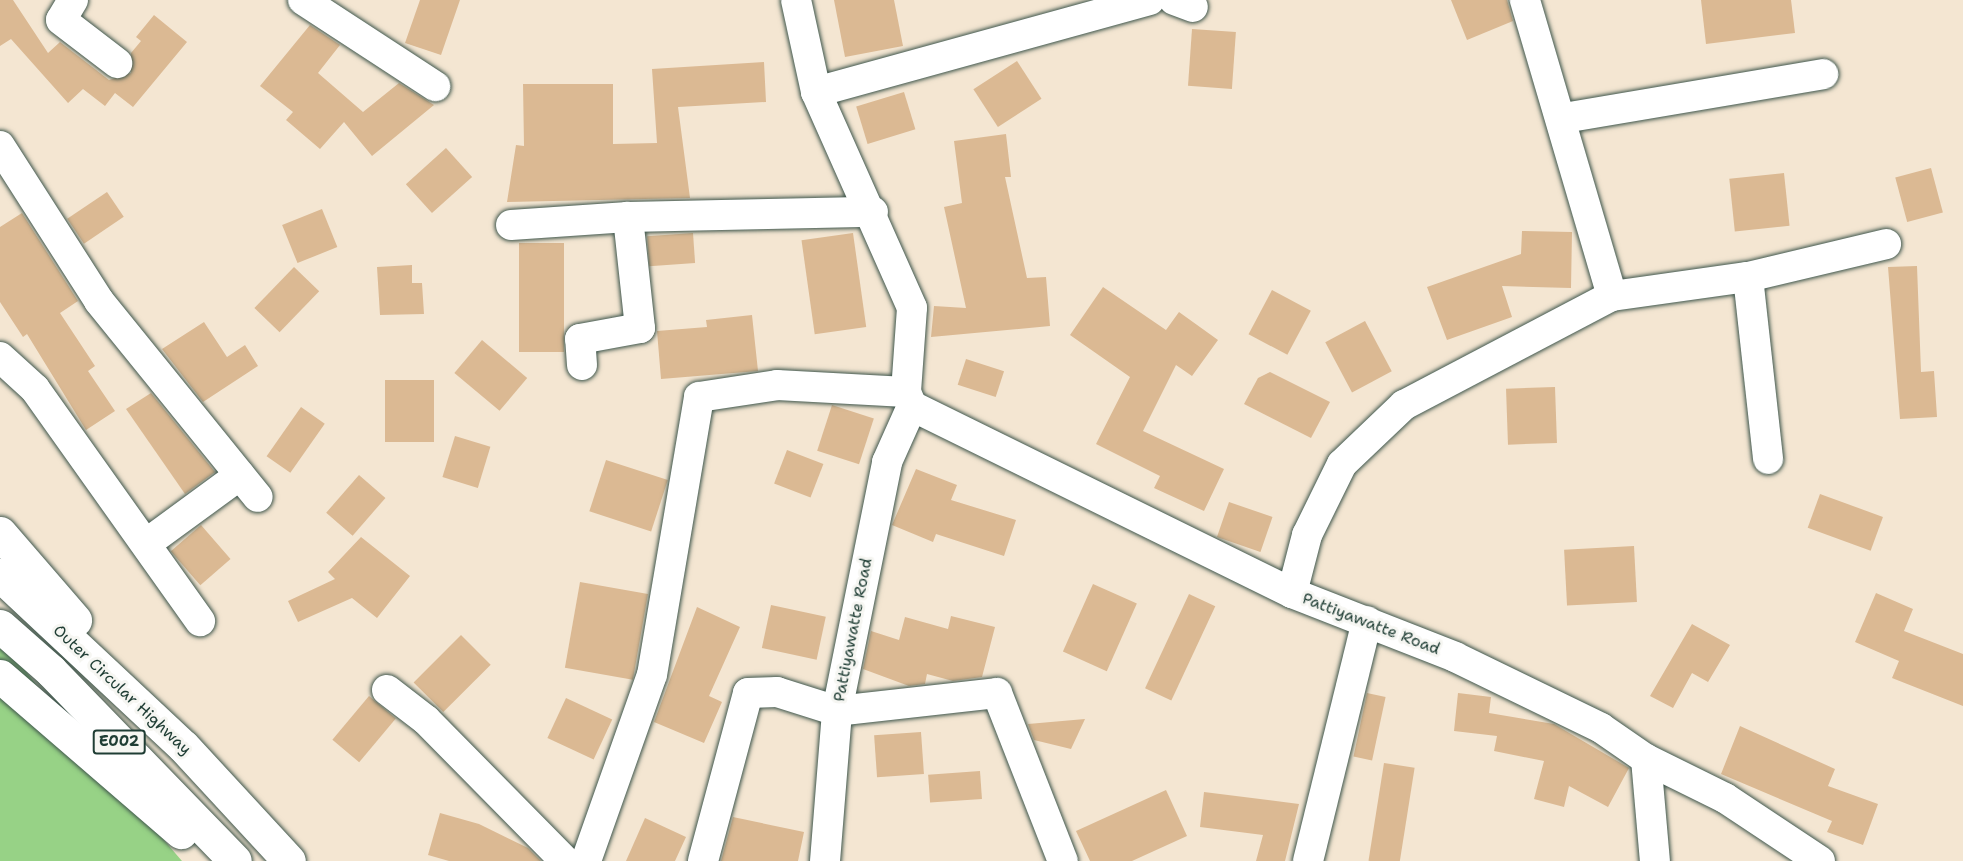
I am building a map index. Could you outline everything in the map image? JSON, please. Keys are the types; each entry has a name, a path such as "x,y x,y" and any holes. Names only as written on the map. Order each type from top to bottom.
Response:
{"highway":[{"path":"0,533 183,746"},
{"name":"Outer Circular Highway","path":"0,575 183,746 289,861"},
{"name":"E002","path":"0,626 51,671 235,861"},
{"path":"0,676 214,861"}],"street":[{"path":"73,0 62,20 117,63"},
{"path":"303,0 435,86"},
{"name":"Pattiyawatte Road","path":"796,0 816,92 873,212 912,308 909,399 887,462 837,711 825,861"},
{"path":"816,92 1150,0"},
{"path":"1525,0 1564,118 1612,296"},
{"path":"1564,118 1823,74"},
{"path":"0,146 99,300 249,486 147,543"},
{"path":"511,225 628,217 873,212"},
{"path":"582,365 580,339 640,328 628,217"},
{"path":"1292,593 1307,535 1342,464 1404,405 1612,296 1748,277 1886,244"},
{"path":"1748,277 1768,459"},
{"path":"0,357 35,389 147,543 200,621"},
{"path":"586,861 652,675 699,397 777,385 909,399"},
{"name":"Pattiyawatte Road","path":"909,399 1292,593 1367,621 1600,728 1646,759 1725,798 1820,861"},
{"path":"1308,861 1367,621"},
{"path":"387,690 426,720 565,861"},
{"path":"703,861 748,693 777,692 837,711 997,693 1063,861"},
{"path":"1646,759 1655,861"}],"green space":[{"path":"0,637 81,744 182,861 0,861"}],"building":[{"path":"0,0 13,0 48,53 60,42 109,80 131,73 131,53 141,41 136,37 154,15 187,42 133,107 115,93 105,106 83,89 68,103 11,39 0,46"},
{"path":"420,0 460,0 441,55 405,43"},
{"path":"834,0 894,0 903,46 845,57"},
{"path":"1451,0 1507,0 1513,21 1467,40"},
{"path":"1701,0 1791,0 1795,33 1706,44"},
{"path":"310,25 340,45 318,73 363,112 399,83 434,105 372,156 344,122 320,149 286,120 293,112 260,86"},
{"path":"1192,29 1236,32 1232,89 1188,86"},
{"path":"1017,61 1042,99 998,127 973,89"},
{"path":"764,62 766,102 678,107 690,198 507,202 516,145 524,146 523,84 613,84 613,144 657,143 652,69"},
{"path":"904,92 915,129 868,144 856,107"},
{"path":"1006,134 1011,177 1005,177 1027,278 1046,277 1050,326 931,337 934,306 966,308 944,207 962,203 954,141"},
{"path":"446,148 472,177 432,213 406,184"},
{"path":"1931,168 1943,212 1907,222 1895,178"},
{"path":"1784,173 1790,226 1735,231 1729,179"},
{"path":"107,192 124,217 84,244 67,219"},
{"path":"322,209 337,247 297,263 282,225"},
{"path":"22,213 78,301 60,313 95,366 88,371 115,411 86,430 27,334 23,337 0,302 0,227"},
{"path":"1522,231 1572,232 1571,288 1502,286 1512,317 1447,340 1427,287 1521,254"},
{"path":"693,233 695,263 649,266 647,236"},
{"path":"853,233 866,327 815,334 802,240"},
{"path":"519,243 564,243 564,352 519,352"},
{"path":"412,265 412,283 422,283 424,314 380,315 377,267"},
{"path":"1917,266 1921,372 1934,371 1937,417 1900,419 1888,267"},
{"path":"294,267 319,291 280,332 254,308"},
{"path":"1103,287 1166,330 1179,312 1218,340 1192,376 1176,365 1143,431 1224,469 1204,511 1154,488 1160,476 1096,444 1130,377 1070,335"},
{"path":"1272,290 1311,311 1287,355 1249,334"},
{"path":"752,315 758,371 661,379 657,331 707,327 706,320"},
{"path":"1365,321 1392,371 1352,392 1325,342"},
{"path":"204,322 227,357 245,345 258,366 203,402 162,349"},
{"path":"482,340 527,378 500,411 454,373"},
{"path":"966,359 1004,371 996,397 958,385"},
{"path":"1270,372 1330,402 1311,438 1244,404 1258,378"},
{"path":"385,380 434,380 434,442 385,442"},
{"path":"1555,387 1557,443 1508,445 1506,389"},
{"path":"151,393 215,472 185,494 126,409"},
{"path":"832,405 874,419 859,464 817,451"},
{"path":"301,407 325,424 290,473 267,456"},
{"path":"455,436 490,447 478,488 442,477"},
{"path":"787,450 823,464 811,498 774,484"},
{"path":"606,460 668,480 651,531 589,511"},
{"path":"916,469 957,485 951,500 1016,520 1004,556 936,534 933,542 892,525"},
{"path":"359,475 385,498 353,536 326,513"},
{"path":"1820,494 1883,517 1871,551 1808,528"},
{"path":"1229,502 1272,517 1260,552 1217,537"},
{"path":"201,525 231,559 200,585 171,551"},
{"path":"361,537 410,576 377,618 352,598 298,622 288,601 335,579 328,572"},
{"path":"1634,546 1637,602 1567,606 1564,550"},
{"path":"580,582 648,594 633,680 565,668"},
{"path":"1093,584 1137,604 1107,671 1063,652"},
{"path":"1876,593 1913,609 1904,631 1963,654 1963,706 1892,678 1899,661 1855,642"},
{"path":"1189,594 1215,606 1171,701 1145,688"},
{"path":"771,605 826,617 817,660 762,648"},
{"path":"697,607 740,627 709,696 722,702 704,743 654,722"},
{"path":"951,616 995,627 982,677 953,681 927,674 925,684 909,686 863,669 871,631 899,640 905,617 948,629"},
{"path":"1692,624 1730,645 1708,682 1692,673 1673,708 1650,696"},
{"path":"461,635 491,665 443,712 414,682"},
{"path":"1367,693 1386,697 1372,761 1353,757"},
{"path":"1458,693 1491,697 1489,713 1554,724 1629,768 1608,807 1569,786 1564,807 1534,799 1544,761 1494,751 1497,736 1454,731"},
{"path":"369,696 396,718 359,762 332,740"},
{"path":"566,698 612,720 594,759 547,738"},
{"path":"1085,719 1071,749 1034,740 1028,724"},
{"path":"1740,726 1835,769 1828,786 1878,804 1863,845 1827,832 1832,821 1721,774"},
{"path":"921,732 924,774 877,777 874,735"},
{"path":"1384,763 1415,768 1400,861 1369,861"},
{"path":"980,771 982,799 930,803 928,775"},
{"path":"1166,790 1187,836 1132,861 1090,861 1076,831"},
{"path":"1204,792 1299,804 1285,861 1256,861 1263,835 1200,827"},
{"path":"440,813 479,824 528,848 541,861 449,861 428,855"},
{"path":"733,817 804,832 798,861 721,861"},
{"path":"645,818 686,837 675,861 626,861"}]}
